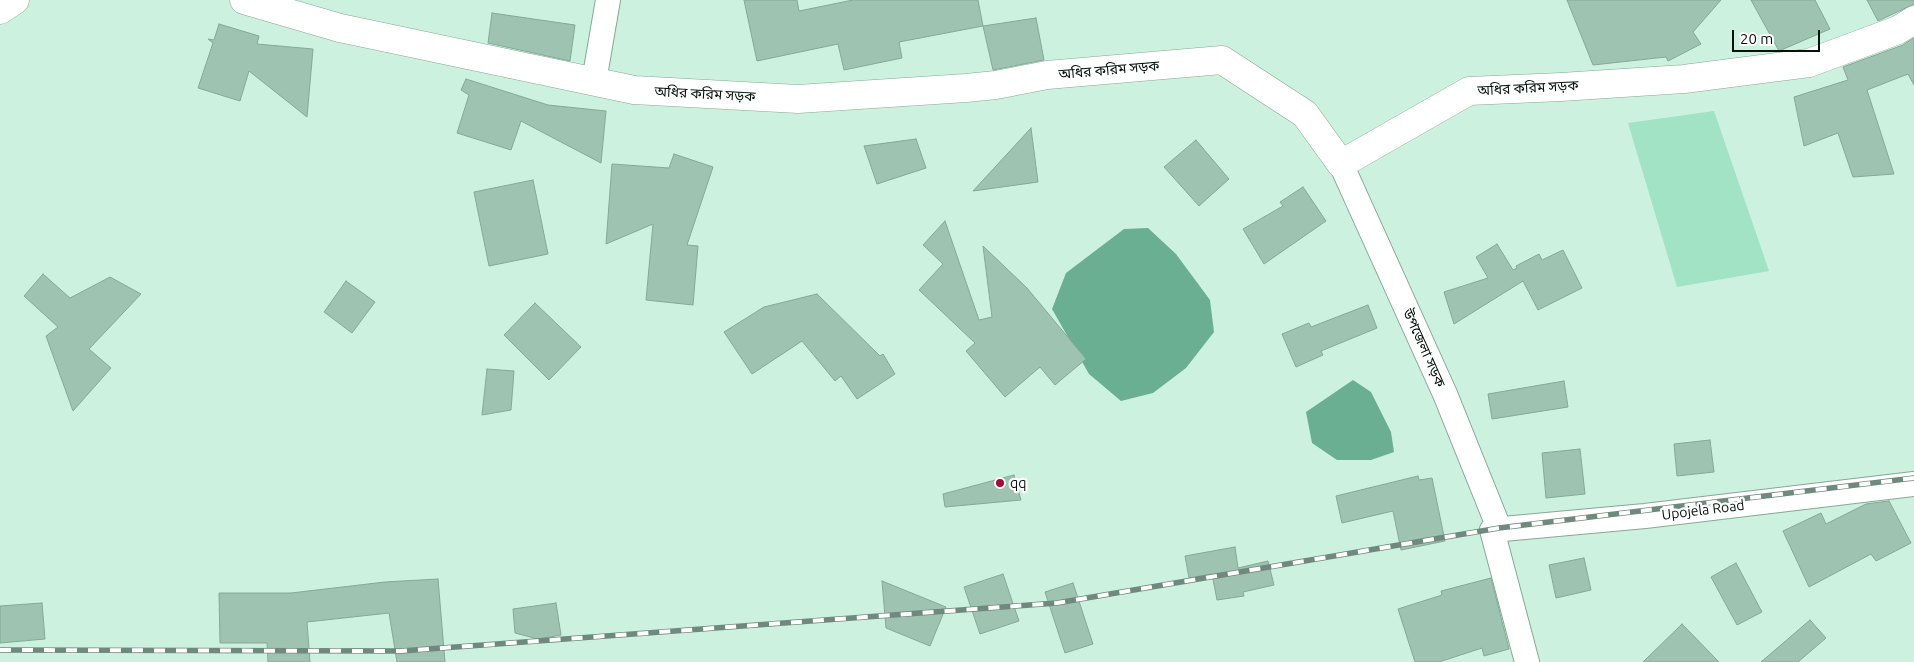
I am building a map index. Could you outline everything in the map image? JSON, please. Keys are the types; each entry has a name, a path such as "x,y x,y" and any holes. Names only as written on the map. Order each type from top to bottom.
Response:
{"main road":[{"path":"0,10 15,0"},
{"name":"অধির করিম সড়ক","path":"244,0 340,28 634,90 798,99 966,88 996,85 1047,75 1222,60 1305,114 1341,164 1469,91 1684,79 1809,63 1898,30 1914,20"}],"street":[{"path":"594,81 608,0"},
{"name":"উপজেলা সড়ক","path":"1341,164 1446,394 1499,528 1492,530"},
{"name":"Upojela Road","path":"1492,530 1645,516 1914,484"},
{"path":"1492,530 1527,662"}],"shaded area":[{"path":"1714,111 1769,271 1677,287 1628,123"},
{"path":"1148,228 1176,254 1210,300 1214,332 1186,368 1153,393 1121,401 1089,374 1052,309 1066,273 1124,229"},
{"path":"1353,380 1371,392 1391,432 1394,452 1371,460 1337,460 1312,443 1306,412"}],"building":[{"path":"744,0 797,0 799,11 853,0 978,0 983,26 899,42 902,58 844,70 838,44 757,61"},
{"path":"1567,0 1721,0 1693,32 1701,44 1668,61 1666,57 1593,65"},
{"path":"1751,0 1815,0 1830,29 1779,51"},
{"path":"1867,0 1914,0 1914,4 1878,21"},
{"path":"492,13 575,25 570,61 488,43"},
{"path":"1036,18 1044,60 993,70 983,26"},
{"path":"219,24 259,36 257,44 313,49 307,117 249,71 240,101 198,88 213,43 208,39 214,40"},
{"path":"1914,38 1914,85 1908,74 1867,90 1894,174 1853,177 1838,133 1804,146 1794,97 1848,80 1843,67 1903,45"},
{"path":"466,79 548,105 606,111 601,163 521,121 511,150 457,133 469,95 461,90"},
{"path":"1031,128 1038,182 973,191"},
{"path":"916,139 926,168 877,184 864,146"},
{"path":"1196,140 1229,179 1199,206 1164,167"},
{"path":"674,154 713,167 687,245 698,246 693,305 646,300 653,224 606,244 612,164 669,168"},
{"path":"533,180 548,254 489,266 474,192"},
{"path":"1303,187 1326,221 1264,264 1243,229 1283,206 1280,202"},
{"path":"945,221 979,320 992,317 983,246 1027,288 1086,359 1055,385 1040,367 1005,397 966,351 975,343 919,290 943,264 923,245"},
{"path":"1497,244 1513,270 1517,268 1516,266 1539,254 1542,260 1563,250 1582,288 1538,310 1523,281 1454,324 1444,292 1488,278 1476,257"},
{"path":"43,274 70,298 110,277 141,294 89,349 111,368 73,411 46,336 58,327 24,296"},
{"path":"346,281 375,302 352,333 324,312"},
{"path":"817,294 880,356 883,354 895,374 857,399 841,376 835,381 802,341 752,374 724,332 764,307"},
{"path":"535,303 581,347 549,380 504,335"},
{"path":"1368,305 1377,328 1321,351 1323,355 1296,367 1282,334 1309,323 1311,327"},
{"path":"487,369 514,371 511,410 482,415"},
{"path":"1564,381 1568,407 1492,419 1488,394"},
{"path":"1710,440 1714,472 1677,476 1674,444"},
{"path":"1580,449 1585,494 1546,498 1542,453"},
{"name":"qq","path":"1014,475 1021,500 945,507 943,494"},
{"path":"1418,476 1419,480 1432,478 1445,541 1401,550 1393,511 1342,523 1336,496"},
{"path":"1889,501 1911,543 1876,561 1871,554 1809,587 1783,531 1821,513 1826,524 1866,504"},
{"path":"1235,547 1238,568 1268,561 1274,585 1243,592 1244,596 1217,600 1212,574 1189,578 1185,556"},
{"path":"1584,558 1591,590 1556,598 1549,565"},
{"path":"1736,563 1762,612 1737,625 1711,577"},
{"path":"1003,574 1019,621 980,634 964,587"},
{"path":"1491,578 1509,649 1484,656 1482,648 1439,662 1415,662 1398,609 1442,595 1441,591"},
{"path":"438,579 445,662 397,662 389,613 307,622 310,662 268,662 267,643 220,643 219,593 291,593 385,582"},
{"path":"882,581 946,607 930,646 886,628"},
{"path":"1073,583 1093,644 1065,653 1045,592"},
{"path":"42,603 45,639 0,643 0,606"},
{"path":"556,603 561,635 538,639 515,633 513,609"},
{"path":"1810,620 1826,638 1798,662 1761,662"},
{"path":"1682,624 1719,662 1643,662"}],"railway":[{"path":"0,650 401,651 1057,603 1499,528 1914,478"}],"place":[{"name":"qq","path":"1000,483"}]}
